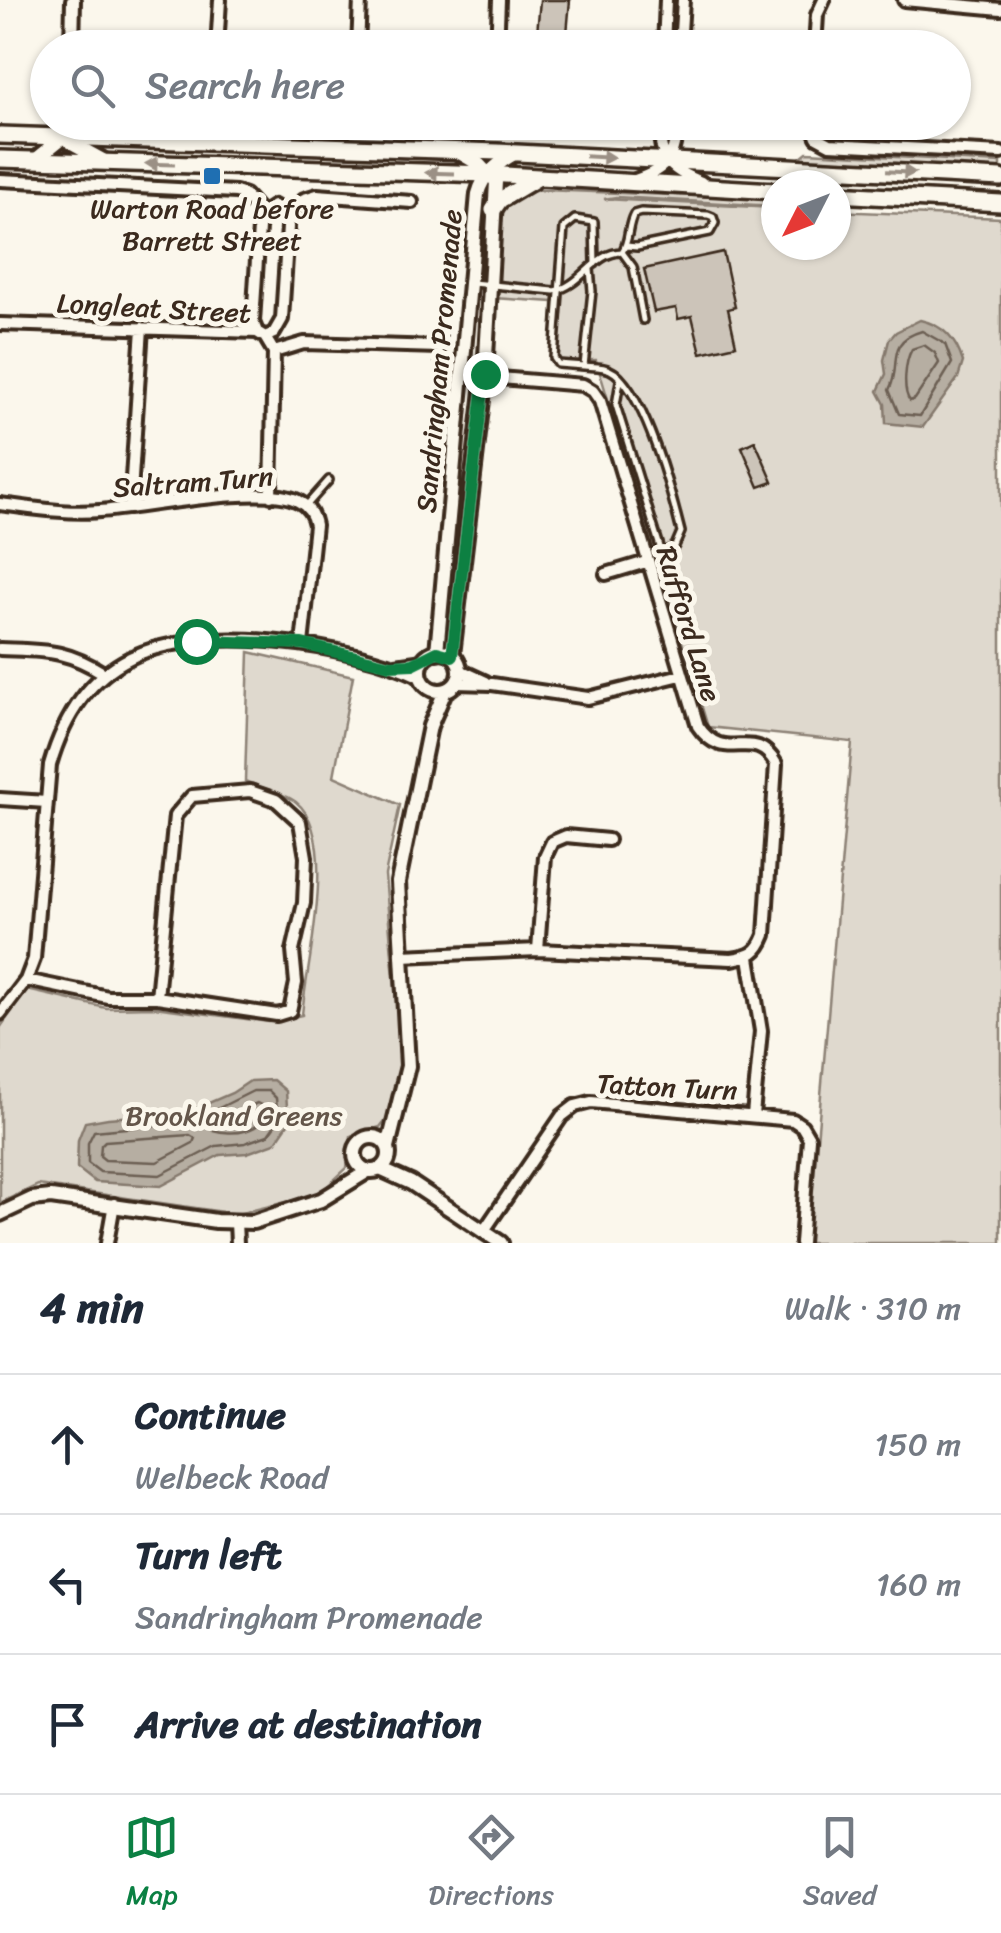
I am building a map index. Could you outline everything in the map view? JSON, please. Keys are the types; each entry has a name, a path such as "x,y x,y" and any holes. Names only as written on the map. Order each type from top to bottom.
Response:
{"main road":[{"path":"0,135 30,133"},
{"path":"260,140 1001,178"},
{"path":"0,159 488,174 761,189"},
{"path":"493,210 500,200 537,178"},
{"path":"851,195 1001,203"}],"street":[{"path":"72,30 73,0"},
{"path":"218,30 220,0"},
{"path":"359,30 360,0"},
{"path":"498,30 499,0"},
{"path":"665,30 666,0"},
{"path":"681,30 683,0"},
{"path":"816,30 824,0"},
{"path":"904,0 1001,9"},
{"path":"35,160 54,140"},
{"path":"74,140 88,154 110,162"},
{"path":"659,140 680,174 716,187"},
{"path":"628,182 650,175 668,160 675,140"},
{"path":"824,140 830,144 1001,153"},
{"path":"456,150 488,174 498,162 516,153"},
{"name":"Sandringham Promenade","path":"437,652 478,194 488,174 496,182 485,374 452,656"},
{"path":"0,180 245,195 262,214 253,322 261,334 274,333 282,319 287,215 304,199 317,195 412,202"},
{"path":"262,214 274,206 287,215"},
{"name":"Longleat Street","path":"0,323 261,334 274,352 270,496"},
{"path":"130,508 142,328"},
{"path":"274,352 304,343 440,347"},
{"name":"Rufford Lane","path":"464,375 583,385 600,401 698,726 707,740 717,745 761,746 770,752 776,764 765,935 759,950 749,957"},
{"name":"Saltram Turn","path":"0,504 74,512 218,496 289,497 306,506 314,515 315,524 302,644"},
{"path":"606,574 646,562"},
{"path":"0,1014 26,980 34,959 50,765 66,720 81,697 128,658 196,641 302,644 390,665 425,682 492,684 588,698 681,675"},
{"path":"0,648 60,652 106,674"},
{"path":"0,1214 32,1198 51,1197 253,1222 321,1200 374,1170 388,1152 408,1066 398,882 430,726 454,682 452,656 437,652 423,661 390,665"},
{"path":"423,661 430,726"},
{"path":"26,980 108,997 157,997 277,1015 290,1011 296,983 293,951 304,903 306,857 300,822 276,800 250,791 192,796 175,816 157,997"},
{"path":"0,799 47,802"},
{"path":"538,950 545,857 552,842 566,836 608,840"},
{"path":"402,956 538,950 749,957"},
{"name":"Tatton Turn","path":"483,1232 562,1116 575,1106 591,1102 753,1115 761,1031 749,957"},
{"path":"333,1191 357,1144 398,1110"},
{"path":"753,1115 793,1120 809,1138 800,1243"},
{"path":"366,1137 377,1137 411,1183"},
{"path":"354,1156 359,1166 411,1183 501,1243"},
{"path":"106,1243 114,1204"},
{"path":"236,1222 237,1243"}],"lane":[{"path":"471,283 561,290 615,252 624,249 710,232 714,217 634,214 624,249 633,267 643,320"},
{"path":"584,366 594,222 575,219 564,228 554,358 558,364 584,366 603,367 616,373 647,419 680,527 681,535 668,551 661,550 616,405 620,381"},
{"path":"440,361 442,332"},
{"path":"306,506 330,480"}],"green space":[{"path":"807,152 1001,163 1001,172 796,161"},
{"path":"542,190 761,198 761,205 604,199 761,207 761,260 851,260 851,212 1001,218 1001,1243 808,1243 852,742 708,727 596,360 552,361 553,302 493,298 501,210 524,193"},
{"name":"Brookland Greens","path":"249,652 353,676 334,776 400,805 385,875 401,1058 395,1108 380,1127 351,1136 347,1168 319,1194 237,1214 38,1185 0,1203 0,1028 27,990 106,1008 154,1007 269,1022 302,1015 317,903 316,843 309,819 296,802 245,781"}],"water":[{"path":"920,320 936,326 953,340 963,362 958,378 923,427 886,423 885,404 878,391 886,374 884,360 889,340"},
{"path":"273,1080 286,1091 288,1124 275,1143 247,1153 220,1155 161,1186 95,1182 77,1168 78,1140 85,1122 188,1112 250,1081"}],"building":[{"path":"540,0 570,0 567,30 537,30"},
{"path":"723,252 735,307 728,309 736,345 701,353 692,316 678,319 676,308 654,312 644,269"},
{"path":"755,441 773,482 759,487 742,447"}],"place":[{"name":"Warton Road before Barrett Street","path":"212,176"}],"route":[{"path":"196,641 302,644 390,665 413,664 437,652 452,656 485,374"}]}
